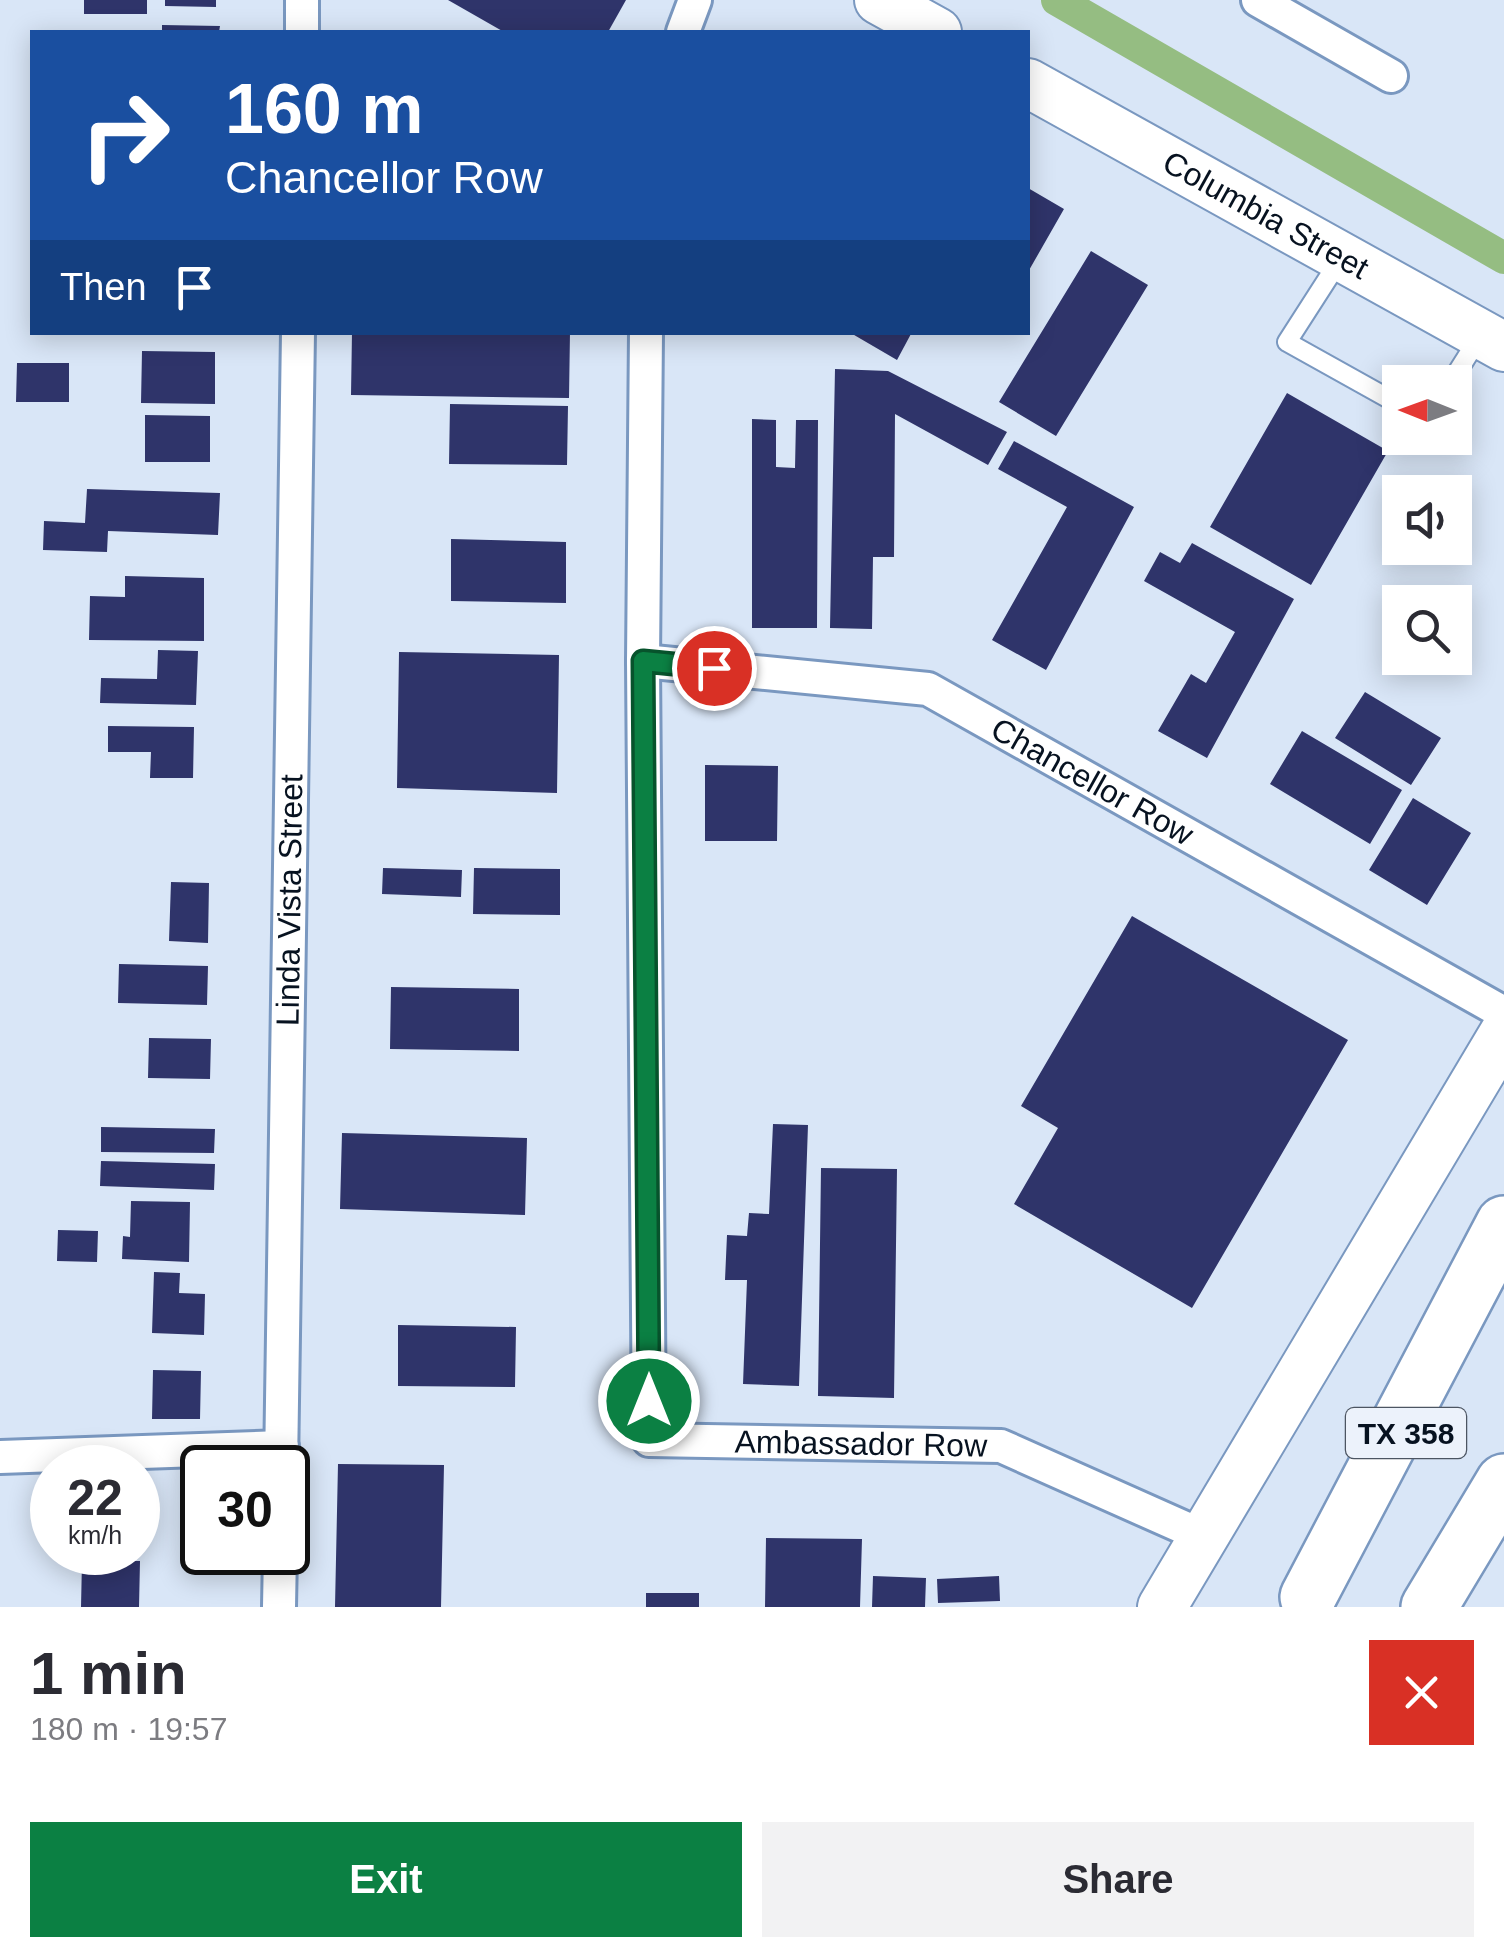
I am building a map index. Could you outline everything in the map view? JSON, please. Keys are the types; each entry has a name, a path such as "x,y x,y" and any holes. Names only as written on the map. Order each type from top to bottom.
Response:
{"highway":[{"path":"1304,1602 1504,1224"},
{"name":"TX 358","path":"1304,1602 1504,1270"},
{"name":"TX 358","path":"1429,1607 1504,1482"},
{"path":"1461,1556 1504,1492"}],"main road":[{"path":"879,0 933,30"},
{"name":"Columbia Street","path":"1030,84 1492,341"},
{"path":"1162,1607 1504,1033"}],"street":[{"path":"302,0 302,30"},
{"path":"684,30 695,0"},
{"path":"1267,2 1391,76"},
{"name":"Linda Vista Street","path":"282,1445 298,335"},
{"name":"Ambassador Row","path":"646,335 643,661 649,1440 1001,1446 1202,1536"},
{"name":"Chancellor Row","path":"643,661 928,690 1504,1013"},
{"path":"0,1457 180,1457"},
{"path":"279,1607 280,1575"}],"lane":[{"path":"1342,257 1287,342 1382,395"},
{"path":"1468,365 1492,341"}],"building":[{"path":"84,0 147,0 147,14 84,14"},
{"path":"165,0 216,0 216,7 165,6"},
{"path":"448,0 626,0 609,30 500,30"},
{"path":"162,25 220,26 219,30 162,30"},
{"path":"1030,189 1064,209 1030,268"},
{"path":"1091,251 1148,285 1056,436 999,402"},
{"path":"352,335 570,335 569,398 351,395"},
{"path":"854,335 910,335 897,360"},
{"path":"142,351 215,352 215,404 141,403"},
{"path":"17,363 69,363 69,402 16,402"},
{"path":"835,369 888,371 1007,432 988,465 895,414 894,557 873,557 872,629 830,628"},
{"path":"1287,393 1382,448 1382,455 1386,455 1311,585 1210,527"},
{"path":"450,404 568,406 567,465 449,464"},
{"path":"145,415 210,416 210,462 145,462"},
{"path":"752,419 776,420 776,467 795,468 796,420 818,420 817,628 752,628"},
{"path":"1014,441 1134,507 1046,670 992,640 1067,507 998,469"},
{"path":"87,489 220,493 218,535 108,531 107,552 43,550 44,521 85,523"},
{"path":"451,539 566,542 566,603 451,601"},
{"path":"1192,543 1294,599 1207,758 1158,731 1191,674 1206,683 1235,632 1144,581 1160,552 1180,563"},
{"path":"125,576 204,578 204,641 89,640 90,596 125,597"},
{"path":"158,650 198,651 196,705 100,703 101,678 157,679"},
{"path":"399,652 559,655 557,793 397,788"},
{"path":"1365,692 1441,738 1411,785 1335,738"},
{"path":"108,726 194,727 193,778 150,778 151,752 108,752"},
{"path":"1302,731 1402,790 1370,844 1270,784"},
{"path":"705,765 778,766 777,841 705,841"},
{"path":"1413,798 1471,833 1427,905 1369,870"},
{"path":"383,868 462,870 461,897 382,894"},
{"path":"474,868 560,869 560,915 473,914"},
{"path":"171,882 209,883 208,943 169,941"},
{"path":"1132,916 1348,1040 1192,1308 1014,1204 1058,1128 1021,1106"},
{"path":"119,964 208,966 207,1005 118,1003"},
{"path":"391,987 519,989 519,1051 390,1049"},
{"path":"149,1038 211,1039 210,1079 148,1078"},
{"path":"773,1124 808,1125 799,1386 743,1384 747,1280 725,1280 727,1235 747,1236 749,1213 769,1214"},
{"path":"101,1127 215,1129 214,1153 101,1152"},
{"path":"342,1133 527,1138 525,1215 340,1209"},
{"path":"101,1161 215,1164 214,1190 100,1186"},
{"path":"821,1168 897,1169 894,1398 818,1396"},
{"path":"131,1201 190,1202 189,1262 122,1259 123,1236 130,1237"},
{"path":"58,1230 98,1231 97,1262 57,1261"},
{"path":"154,1272 180,1273 179,1293 205,1294 204,1335 152,1333"},
{"path":"398,1325 516,1327 515,1387 398,1386"},
{"path":"153,1370 201,1371 200,1419 152,1419"},
{"path":"338,1464 444,1465 441,1607 335,1607"},
{"path":"766,1538 862,1539 860,1607 765,1607"},
{"path":"82,1575 140,1575 139,1607 81,1607"},
{"path":"873,1576 926,1578 925,1607 872,1607"},
{"path":"999,1576 1000,1601 938,1603 937,1579"},
{"path":"646,1593 699,1593 699,1607 646,1607"}],"waterway":[{"path":"1057,0 1504,258"}],"route":[{"path":"649,1401 643,661 714,668"}]}
